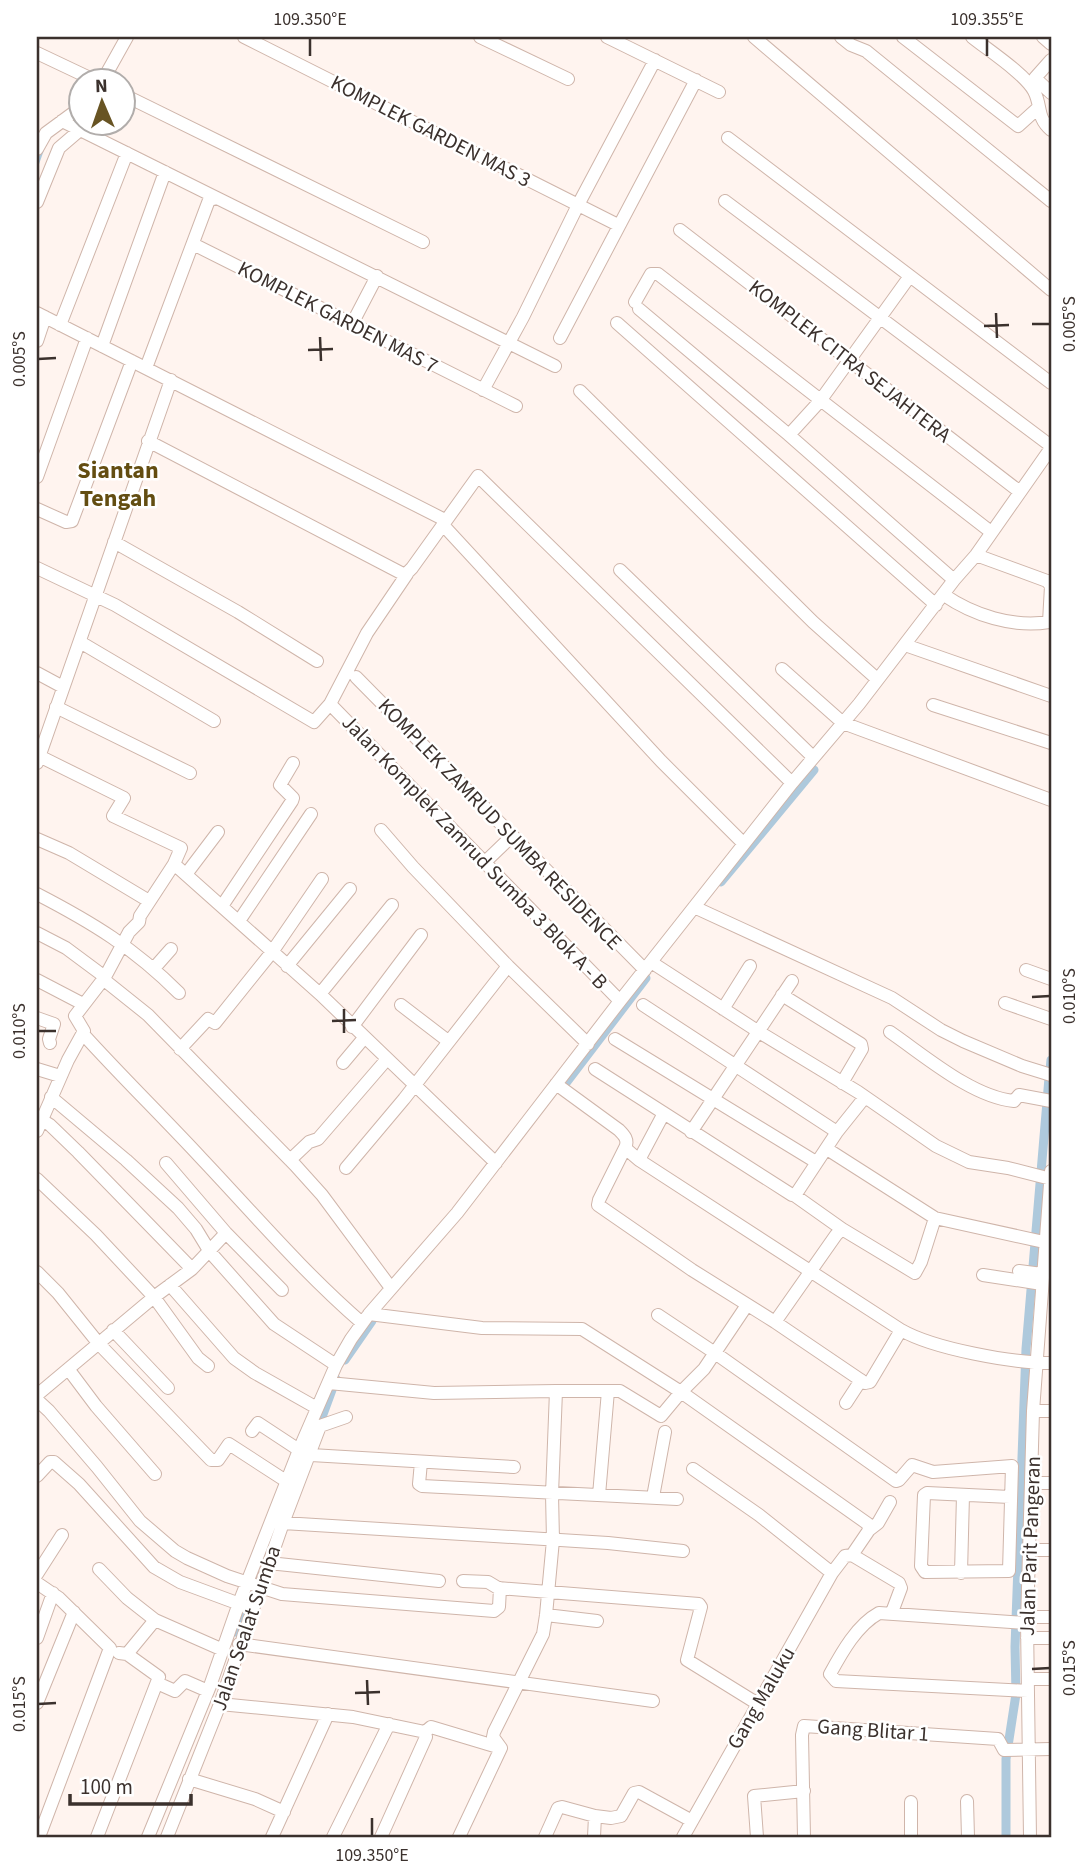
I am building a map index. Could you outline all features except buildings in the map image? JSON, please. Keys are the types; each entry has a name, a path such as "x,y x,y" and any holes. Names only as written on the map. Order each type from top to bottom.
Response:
{"street":[{"path":"111,66 127,37"},
{"name":"KOMPLEK GARDEN MAS 3","path":"244,37 618,225"},
{"path":"480,37 568,79"},
{"path":"607,37 719,92"},
{"path":"754,37 1051,290"},
{"path":"841,37 866,51 1051,201"},
{"path":"903,37 1018,126 1038,108"},
{"path":"972,37 1028,83 1036,93 1043,124 1051,130"},
{"path":"1043,37 1051,44"},
{"path":"37,52 66,66"},
{"path":"483,390 655,60"},
{"path":"1051,60 1035,78 1051,93"},
{"path":"560,338 696,79"},
{"path":"136,101 423,242"},
{"path":"37,149 40,134 66,118"},
{"path":"62,121 66,123"},
{"path":"37,202 60,148 73,136"},
{"path":"92,136 555,366"},
{"path":"728,138 1051,383"},
{"path":"60,325 127,153"},
{"path":"102,346 165,172"},
{"path":"146,368 209,200 217,198"},
{"path":"724,201 1051,447"},
{"name":"KOMPLEK CITRA SEJAHTERA","path":"680,230 1020,492"},
{"name":"KOMPLEK GARDEN MAS 7","path":"193,244 516,406"},
{"path":"954,580 637,306 650,274 658,274 991,532"},
{"path":"352,324 377,276"},
{"path":"789,435 820,401 910,276"},
{"path":"37,341 41,315 444,522 661,761 744,844"},
{"path":"617,323 940,600 985,615 1033,624 1050,622 1051,586 1047,581 976,555"},
{"path":"37,477 87,338"},
{"path":"37,509 66,522 72,521 132,361"},
{"path":"171,380 38,760 124,798 113,816 181,848 139,922 132,926 104,978 74,1018 84,1028 83,1034 38,1123 126,1199 192,1269"},
{"path":"580,391 813,622 877,679"},
{"path":"148,441 407,574"},
{"name":"Jalan Sealat Sumba","path":"167,1837 220,1703 239,1644 246,1606 254,1584 269,1563 281,1517 316,1418 334,1383 336,1365 365,1318 457,1213 694,907 976,555 1051,447"},
{"path":"37,568 96,594 316,722 330,704 367,633 478,476 792,783"},
{"path":"114,542 238,611 317,661"},
{"path":"620,570 814,757"},
{"path":"80,642 214,721"},
{"path":"905,645 1051,696"},
{"path":"782,669 843,723 1051,800"},
{"path":"37,673 64,687"},
{"name":"KOMPLEK ZAMRUD SUMBA RESIDENCE","path":"356,677 511,837 648,966 865,1097 936,1146 969,1162 1046,1175"},
{"name":"Jalan Komplek Zamrud Sumba 3 Blok A - B","path":"330,704 620,1001"},
{"path":"933,705 1051,743"},
{"path":"56,707 190,773"},
{"path":"222,906 292,801 293,798 280,785 293,763"},
{"path":"239,921 311,814"},
{"path":"381,830 508,966 588,1044"},
{"path":"187,873 218,832"},
{"path":"485,862 511,837"},
{"path":"37,839 69,853 149,901"},
{"path":"174,864 320,994 496,1163"},
{"path":"180,1049 208,1019 215,1023 272,952 322,879"},
{"path":"287,966 349,889"},
{"path":"37,894 123,943 152,966 179,993"},
{"path":"320,994 391,905"},
{"path":"694,907 892,998 963,1041 1051,1075"},
{"path":"37,933 66,948 135,1003 322,1195 391,1289"},
{"path":"352,1027 421,935"},
{"path":"152,966 156,966 171,949"},
{"path":"346,1168 508,966"},
{"path":"723,1009 750,966"},
{"path":"1026,970 1051,979"},
{"path":"37,980 83,1004"},
{"path":"691,1132 792,981"},
{"path":"782,995 861,1044 862,1049 842,1083"},
{"path":"1005,1003 1048,1018"},
{"path":"401,1004 448,1041"},
{"path":"643,1006 837,1132"},
{"path":"37,1018 54,1024 50,1043"},
{"path":"890,1032 971,1087 1003,1100 1014,1101 1019,1094 1046,1100"},
{"path":"83,1034 313,1279 365,1318 482,1328 577,1328 681,1392 846,1507 868,1524 869,1530"},
{"path":"342,1063 364,1038"},
{"path":"615,1039 816,1162"},
{"path":"290,1160 309,1142 318,1139 387,1059"},
{"path":"37,1069 60,1076"},
{"path":"595,1069 794,1195 842,1229 915,1273 936,1218"},
{"path":"556,1084 625,1136 625,1148 598,1205 865,1383 870,1382 901,1331"},
{"path":"51,1097 178,1208 196,1229 210,1252 274,1324 336,1365"},
{"path":"794,1195 837,1132 865,1097"},
{"path":"639,1160 664,1113"},
{"path":"625,1148 639,1160 901,1331 932,1343 1030,1362 1051,1363"},
{"path":"827,1149 936,1218 1038,1241"},
{"path":"166,1163 226,1233 282,1290"},
{"name":"Jalan Parit Pangeran","path":"1030,1837 1027,1638 1023,1622 1030,1550 1033,1411 1030,1362 1034,1277 1038,1241 1049,1227 1046,1175"},
{"path":"37,1179 96,1235 154,1297 193,1352 208,1366"},
{"path":"775,1322 842,1229"},
{"path":"37,1395 154,1297 192,1269 226,1233"},
{"path":"37,1272 58,1293 99,1344 211,1460 218,1460 229,1444 286,1481"},
{"path":"983,1275 1034,1277"},
{"path":"170,1285 234,1358 316,1418 346,1417"},
{"path":"334,1383 434,1393 608,1391 625,1393 661,1416 704,1369 747,1305"},
{"path":"658,1315 896,1481 900,1480 912,1465 933,1472 1009,1465 1013,1468 1011,1506 1010,1569 1007,1572 925,1572 922,1570 922,1500 928,1493 963,1495 1011,1506 1030,1509"},
{"path":"113,1331 168,1388"},
{"path":"69,1370 96,1406 155,1474"},
{"path":"846,1403 861,1380"},
{"path":"501,1748 493,1737 494,1732 543,1634 546,1615 553,1540 556,1391"},
{"path":"598,1495 608,1391"},
{"path":"37,1401 49,1411 97,1467 144,1526 180,1556 282,1594 494,1611 499,1607 500,1588"},
{"path":"1033,1411 1051,1411"},
{"path":"253,1431 258,1423 305,1452 421,1462 514,1466"},
{"path":"653,1497 665,1432"},
{"path":"254,1584 281,1517 286,1481 305,1452"},
{"path":"37,1476 50,1462 54,1462 79,1484 154,1567 180,1582 246,1606 223,1650 148,1837"},
{"path":"421,1462 419,1483 422,1486 677,1499"},
{"path":"693,1469 751,1508 832,1573"},
{"path":"1032,1483 1051,1483"},
{"path":"961,1573 963,1495"},
{"name":"Gang Maluku","path":"683,1837 832,1573 878,1523 890,1502"},
{"path":"281,1517 683,1550"},
{"path":"37,1574 62,1535"},
{"path":"1030,1550 1051,1550"},
{"path":"846,1557 899,1583 901,1588 892,1612"},
{"path":"269,1563 439,1581"},
{"path":"99,1569 127,1598 155,1620 223,1650"},
{"path":"463,1581 488,1582 500,1588 699,1604 701,1607 687,1660 758,1704"},
{"path":"37,1583 53,1593 110,1648 127,1654 159,1676 97,1837"},
{"path":"37,1638 53,1593"},
{"path":"37,1703 74,1612"},
{"path":"1051,1617 1023,1622 879,1613 863,1626 830,1674 836,1681 1009,1690 1051,1679"},
{"path":"546,1615 597,1620"},
{"path":"127,1654 155,1620"},
{"path":"1027,1638 1051,1638"},
{"path":"239,1644 653,1701"},
{"path":"39,1837 110,1648"},
{"path":"157,1683 175,1691 185,1681 208,1691"},
{"path":"220,1703 328,1714 425,1732"},
{"path":"272,1837 328,1714"},
{"path":"333,1837 389,1724"},
{"name":"Gang Blitar 1","path":"804,1837 804,1726 999,1739 1009,1751 1029,1750"},
{"path":"425,1732 431,1727 501,1748"},
{"path":"381,1837 426,1737 425,1732"},
{"path":"459,1837 501,1748"},
{"path":"1029,1750 1051,1749"},
{"path":"189,1779 255,1799 284,1812"},
{"path":"757,1837 754,1796 804,1791"},
{"path":"545,1837 558,1808 611,1818 621,1816 634,1793 639,1792 692,1821"},
{"path":"967,1801 968,1837"},
{"path":"911,1802 911,1837"},
{"path":"594,1837 595,1816"}],"waterway":[{"path":"37,166 43,149"},
{"path":"721,882 814,770"},
{"path":"566,1083 646,978"},
{"path":"1050,1070 1051,1060"},
{"path":"1006,1837 1006,1759 1016,1694 1015,1647 1026,1349 1049,1078"},
{"path":"345,1360 372,1321"},
{"path":"318,1428 336,1379"},
{"path":"235,1632 264,1561"}],"district":[{"name":"Siantan Tengah","path":"118,484"}]}
